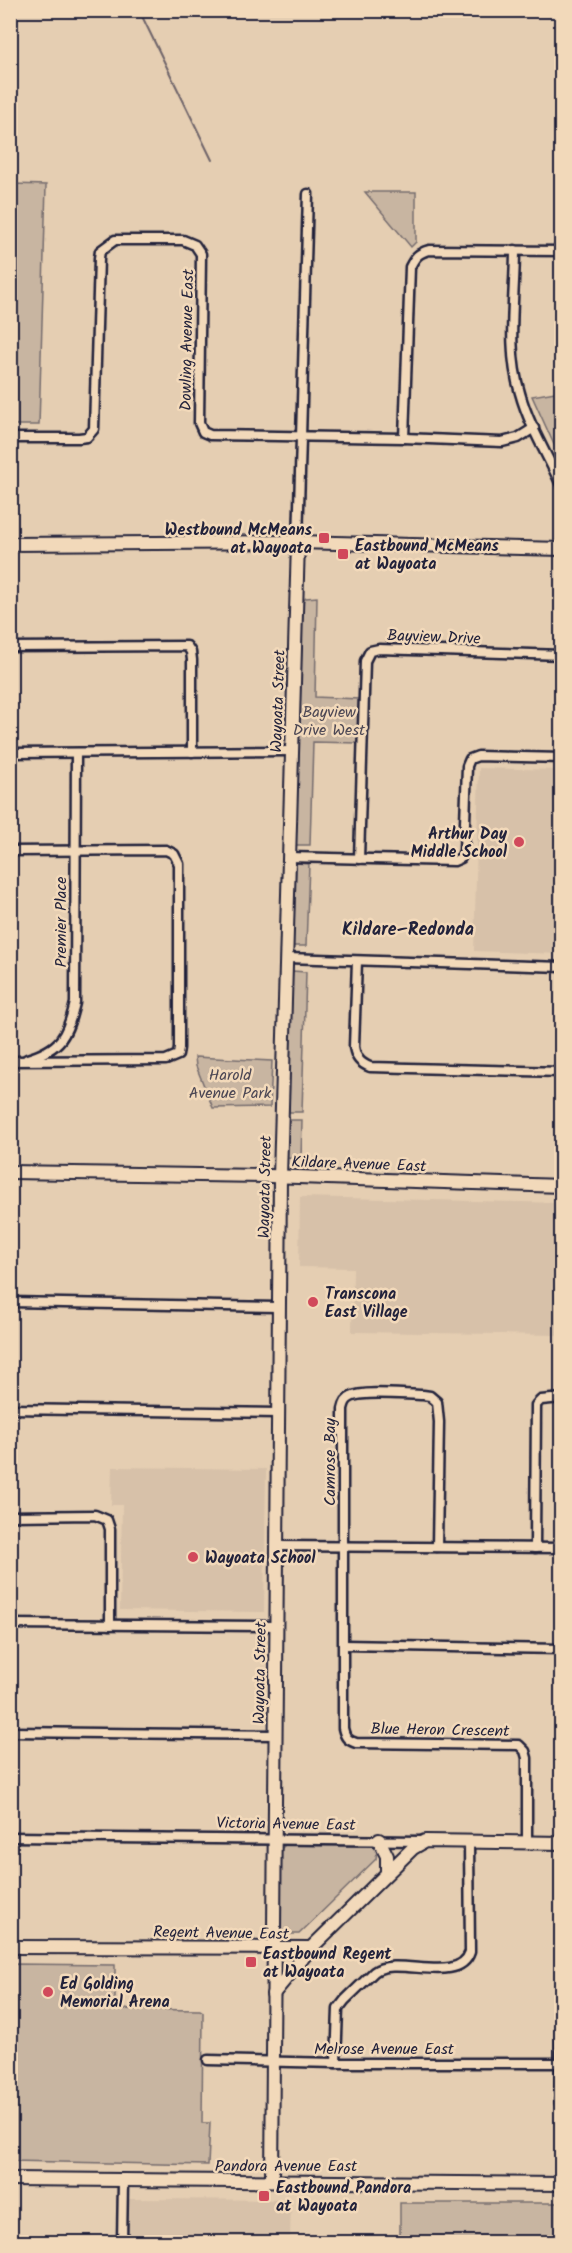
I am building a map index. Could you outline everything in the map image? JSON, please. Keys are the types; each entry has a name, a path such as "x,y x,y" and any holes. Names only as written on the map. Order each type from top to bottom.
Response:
{"street":[{"name":"Wayoata Street","path":"272,2181 280,1177 308,194"},
{"name":"Dowling Avenue East","path":"10,438 79,438 87,436 94,429 100,251 109,242 126,240 190,242 201,254 199,423 203,432 210,435 502,442 518,438 534,428"},
{"path":"404,438 410,267 414,257 429,250 561,250"},
{"path":"515,250 514,362 519,392 561,487"},
{"path":"10,544 298,542 561,549"},
{"path":"10,647 187,646 192,660 192,752"},
{"name":"Bayview Drive","path":"359,859 365,661 370,651 379,649 561,655"},
{"path":"10,753 292,751"},
{"name":"Premier Place","path":"15,1061 42,1054 59,1044 69,1026 75,1003 76,753"},
{"path":"289,857 454,861 461,858 464,852 467,766 470,759 478,756 561,758"},
{"path":"10,851 166,850 174,854 178,862 178,1055 166,1060 15,1061"},
{"path":"286,958 561,967"},
{"path":"357,961 354,1047 361,1063 370,1067 561,1072"},
{"name":"Kildare Avenue East","path":"10,1172 280,1177 561,1186"},
{"path":"10,1302 279,1307"},
{"name":"Camrose Bay","path":"344,1546 343,1408 350,1397 364,1394 423,1395 430,1396 436,1402 439,1422 437,1547"},
{"path":"535,1548 536,1405 541,1400 561,1398"},
{"path":"10,1409 278,1413"},
{"path":"10,1516 95,1515 106,1520 111,1529 110,1625"},
{"path":"276,1546 561,1548"},
{"name":"Blue Heron Crescent","path":"344,1546 343,1728 348,1740 356,1743 519,1745 525,1751 527,1758 527,1842"},
{"path":"10,1624 276,1626"},
{"path":"344,1645 561,1649"},
{"path":"10,1732 275,1735"},
{"name":"Victoria Avenue East","path":"10,1837 561,1843"},
{"path":"379,1840 387,1856 387,1873"},
{"name":"Regent Avenue East","path":"10,1947 311,1948 413,1848 424,1841"},
{"path":"336,2063 338,2009 374,1972 378,1969 391,1968 448,1968 463,1964 468,1959 470,1952 469,1843"},
{"path":"273,1994 311,1948"},
{"path":"561,1967 559,2063 561,2109"},
{"name":"Melrose Avenue East","path":"208,2060 336,2063 559,2063"},
{"name":"Pandora Avenue East","path":"10,2180 561,2184"},
{"path":"122,2242 123,2181"}],"shaded area":[{"name":"Arthur Day Middle School","path":"479,768 559,770 559,809 562,810 561,954 474,951"},
{"path":"300,1197 561,1203 561,1335 352,1332 353,1268 299,1267"},
{"name":"Wayoata School","path":"112,1467 266,1469 264,1612 120,1610 122,1505 111,1505"},
{"path":"127,2199 291,2200 290,2242 126,2242"}],"green space":[{"path":"11,184 46,185 39,425 11,425"},
{"path":"365,192 416,192 416,242 411,247"},
{"path":"562,391 561,460 532,396"},
{"name":"Bayview Drive West","path":"317,597 315,697 359,699 358,743 313,742 310,845 296,845 303,601 306,598"},
{"path":"296,863 309,864 306,946 293,946"},
{"path":"292,971 306,972 302,1112 289,1112"},
{"name":"Harold Avenue Park","path":"195,1057 272,1061 270,1107 213,1108 196,1066"},
{"path":"290,1120 302,1120 301,1159 287,1158"},
{"path":"285,1845 372,1846 377,1849 376,1859 299,1934 279,1934 279,1851"},
{"path":"11,1964 115,1965 115,2009 200,2010 203,2012 202,2123 210,2123 208,2165 11,2161"},
{"path":"400,2203 561,2203 561,2242 400,2242"}],"waterway":[{"path":"139,10 212,160"}],"place":[{"name":"Westbound McMeans at Wayoata","path":"324,538"},
{"name":"Eastbound McMeans at Wayoata","path":"343,554"},
{"name":"Arthur Day Middle School","path":"519,842"},
{"name":"Transcona East Village","path":"313,1302"},
{"name":"Wayoata School","path":"193,1557"},
{"name":"Eastbound Regent at Wayoata","path":"251,1962"},
{"name":"Ed Golding Memorial Arena","path":"48,1992"},
{"name":"Eastbound Pandora at Wayoata","path":"264,2196"}],"district":[{"name":"Kildare–Redonda","path":"408,929"}]}
